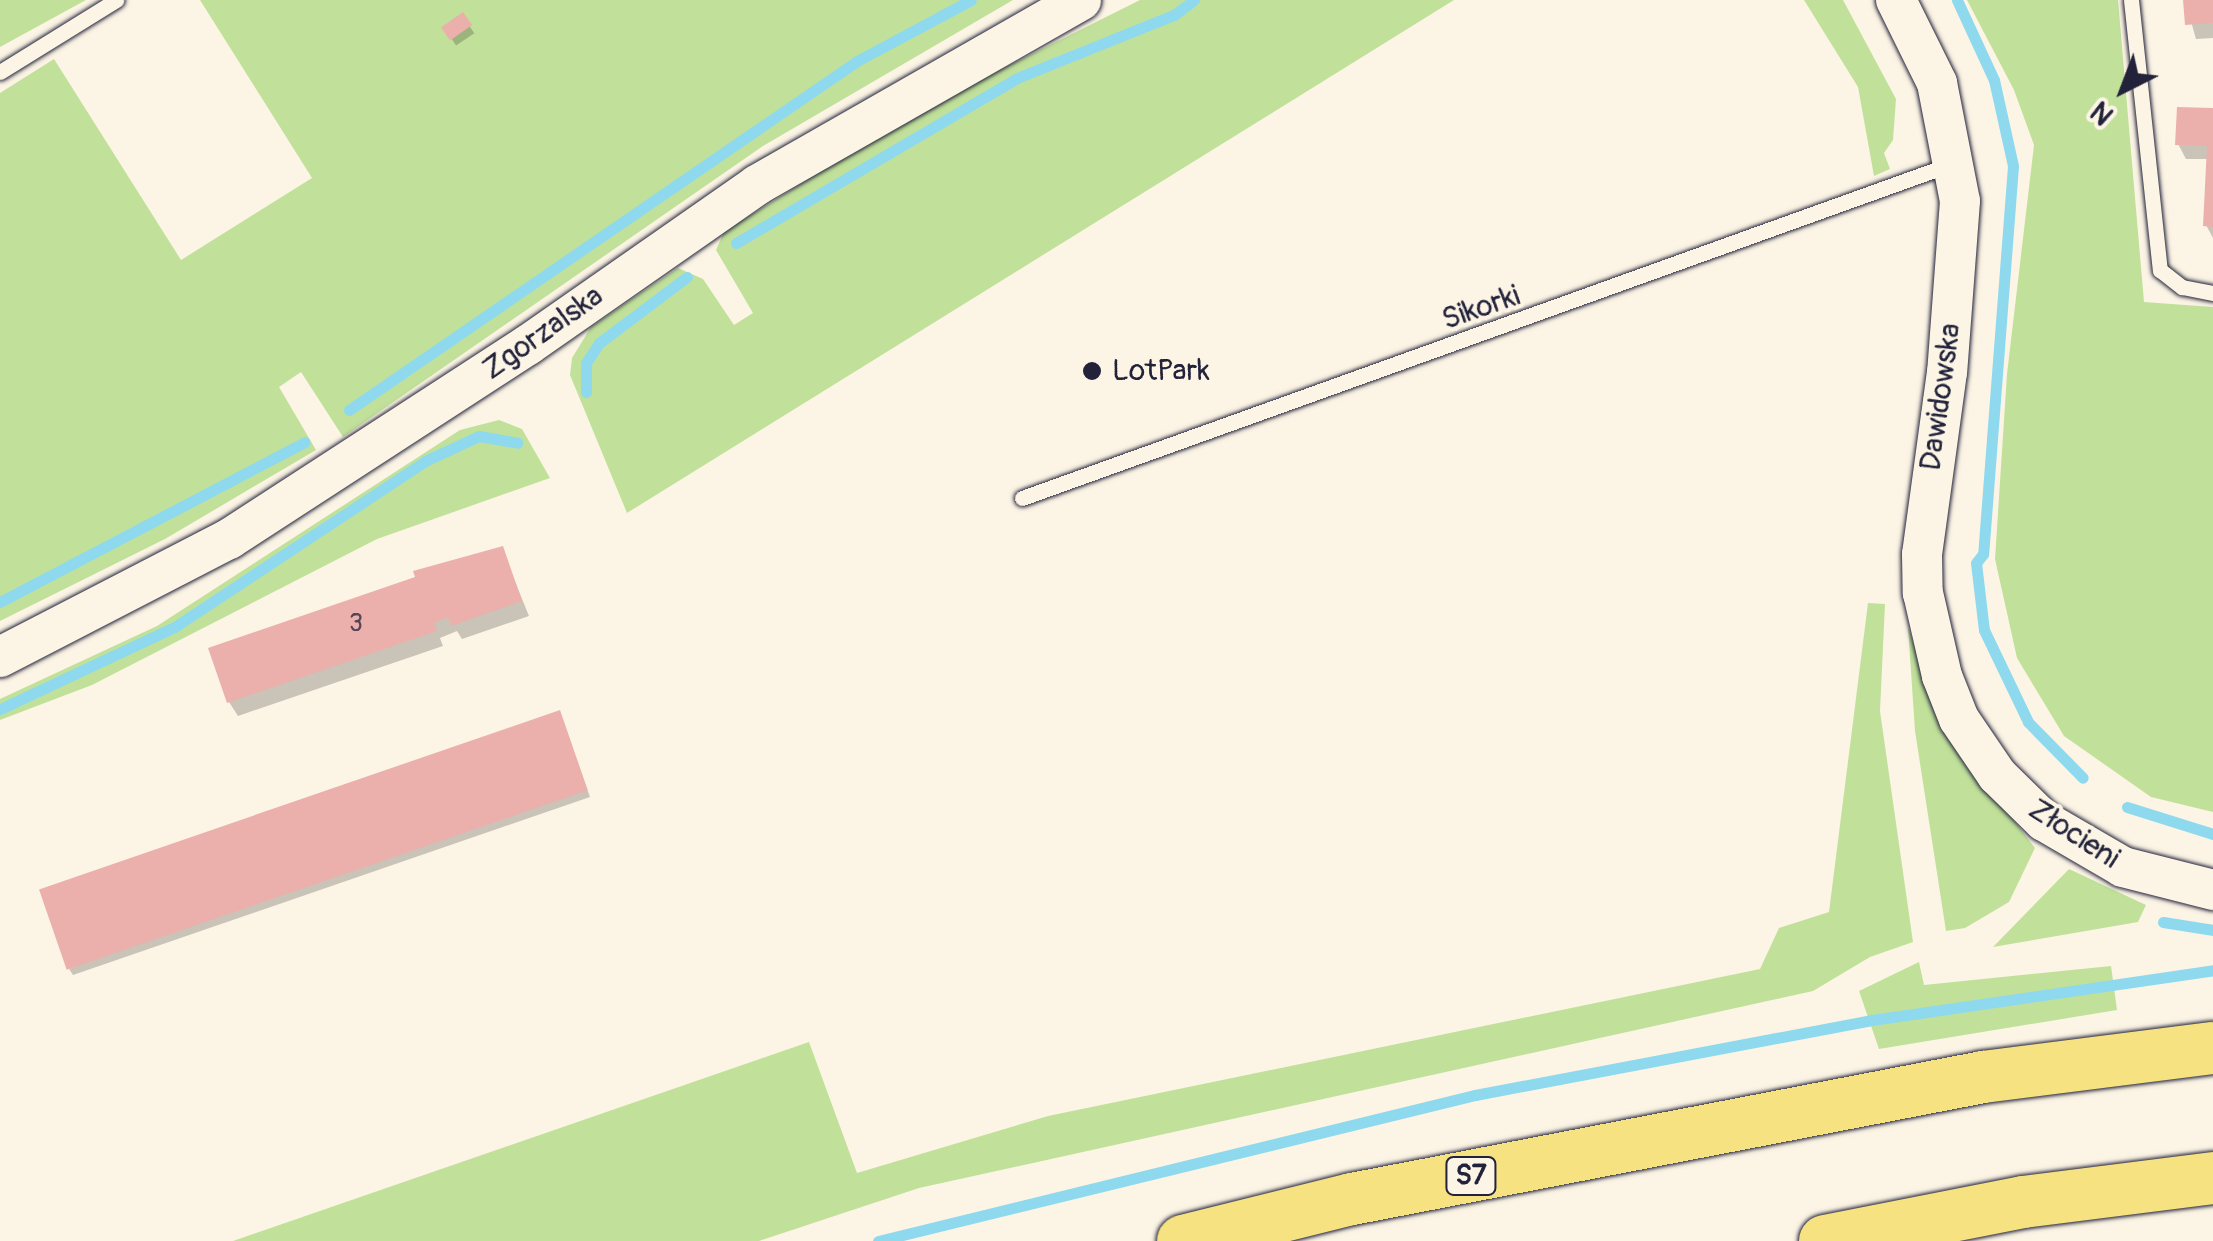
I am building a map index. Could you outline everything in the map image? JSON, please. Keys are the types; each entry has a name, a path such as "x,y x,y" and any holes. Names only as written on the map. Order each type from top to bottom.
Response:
{"highway":[{"name":"S7","path":"1183,1241 1352,1199 1983,1077 2213,1048"},
{"path":"1825,1241 2023,1202 2213,1178"}],"street":[{"name":"Zgorzalska","path":"0,657 229,539 498,366 757,185 1081,0"},
{"name":"Dawidowska","path":"1896,0 1937,83 1955,163 1956,275 1922,554 1923,593 1942,676"},
{"name":"Złocieni","path":"1942,676 1976,746 2044,821 2123,867 2213,890"}],"lane":[{"path":"0,72 116,0"},
{"path":"2131,0 2160,270 2182,287 2213,293"},
{"name":"Sikorki","path":"1022,498 1955,163"}],"green space":[{"path":"0,0 86,0 0,47"},
{"path":"200,0 1013,0 763,146 343,437 301,372 279,387 316,450 165,539 0,621 0,93 54,59 181,260 312,178"},
{"path":"1140,0 1454,0 627,513 570,375 572,358 591,327 678,268 703,279 734,325 753,313 716,250 724,232 918,111"},
{"path":"1804,0 1843,0 1896,99 1893,140 1884,153 1890,169 1874,176 1858,87"},
{"path":"1967,0 2118,0 2144,302 2213,307 2213,812 2151,797 2064,736 2017,658 1995,559 2007,374 2034,145 2014,90"},
{"path":"499,420 522,429 550,478 377,539 92,685 0,720 0,699 157,626 460,430"},
{"path":"1868,603 1885,604 1880,711 1913,942 1870,957 1813,991 919,1188 759,1241 233,1241 809,1042 857,1173 1048,1116 1760,969 1779,928 1829,912"},
{"path":"1908,627 1945,731 2035,848 2009,902 1965,928 1946,931 1915,731"},
{"path":"2069,869 2146,905 2138,922 1993,947"},
{"path":"1919,962 1924,985 2111,966 2117,1010 1879,1049 1859,991"}],"building":[{"path":"2183,0 2213,0 2213,23 2185,25"},
{"path":"463,12 472,25 450,41 441,27"},
{"path":"2177,107 2213,108 2213,227 2203,226 2207,146 2175,145"},
{"path":"503,546 522,601 451,626 448,617 434,623 437,631 227,703 208,648 415,577 413,571"},
{"path":"560,710 588,790 67,970 39,889"}],"waterway":[{"path":"349,410 857,61 971,0"},
{"path":"736,243 1017,78 1174,15 1194,0"},
{"path":"1957,0 1994,80 2013,166 1983,554 1976,563 1984,630 2028,722 2083,778"},
{"path":"586,392 586,363 599,343 687,277"},
{"path":"0,709 176,626 425,461 479,436 517,443"},
{"path":"0,602 305,442"},
{"path":"2127,807 2213,834"},
{"path":"2163,922 2213,930"},
{"path":"878,1241 1475,1095 1872,1020 2213,970"}],"place":[{"name":"LotPark","path":"1092,371"}]}
